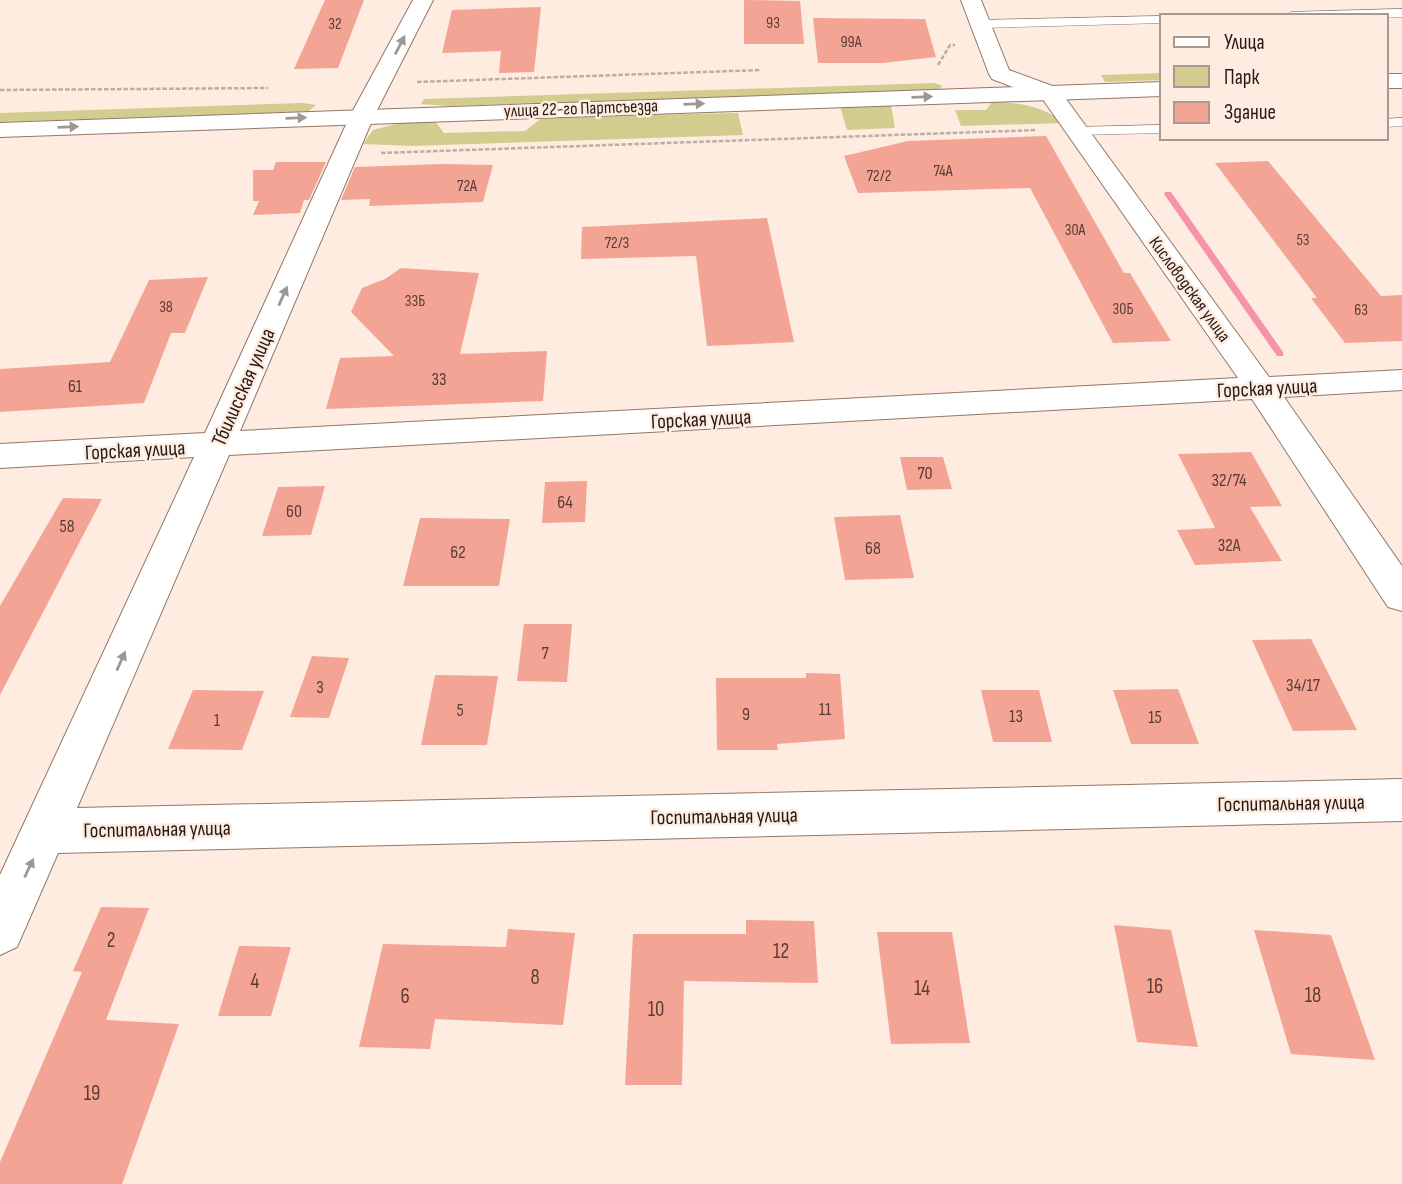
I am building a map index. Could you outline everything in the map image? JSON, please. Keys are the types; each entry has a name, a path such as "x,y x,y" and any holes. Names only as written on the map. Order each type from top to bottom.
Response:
{"street":[{"name":"Тбилисская улица","path":"0,930 348,151 367,97 423,0"},
{"path":"971,0 1000,74 1050,93"},
{"name":"улица 22-го Партсъезда","path":"0,130 367,97 1160,68"},
{"name":"улица 22-го Партсъезда","path":"367,97 1050,93 1160,89"},
{"name":"Кисловодская улица","path":"1050,93 1261,388 1402,596"},
{"name":"Горская улица","path":"0,456 1402,380"},
{"name":"Госпитальная улица","path":"46,831 1402,800"}],"lane":[{"path":"1365,14 1402,13"},
{"path":"984,34 1160,19"},
{"path":"1080,136 1160,129"}],"path":[{"path":"929,65 940,64 950,45 984,34"},
{"path":"367,97 773,70"},
{"path":"0,90 275,88"},
{"path":"348,151 373,153 1055,130 1080,136"}],"green space":[{"path":"1160,73 1160,80 1105,82 1101,75"},
{"path":"935,83 943,86 937,90 450,106 421,104 424,99"},
{"path":"992,102 1030,106 1064,123 961,126 955,110 986,110"},
{"path":"303,103 316,105 309,111 298,112 0,122 0,113"},
{"path":"891,105 895,128 847,130 840,106"},
{"path":"738,113 743,135 412,146 363,144 373,130 407,121 434,120 444,133 525,131 543,117"}],"building":[{"path":"325,0 364,0 338,68 294,69"},
{"path":"744,0 800,1 804,44 744,44"},
{"path":"541,7 534,72 499,73 501,51 442,53 452,10"},
{"path":"813,18 925,19 936,57 883,63 818,63"},
{"path":"1046,136 1124,273 1130,273 1171,341 1113,343 1030,188 858,193 844,156 908,141"},
{"path":"1268,161 1381,296 1402,295 1402,341 1345,343 1311,298 1317,298 1215,163"},
{"path":"276,162 326,162 309,200 304,200 300,213 253,215 259,201 253,201 253,170 273,170"},
{"path":"493,165 483,202 369,206 370,199 341,200 355,167"},
{"path":"767,218 794,342 707,346 696,256 581,259 582,227"},
{"path":"401,268 479,273 460,354 547,351 543,401 326,409 340,358 394,356 351,312 362,288 385,279"},
{"path":"208,277 185,333 171,333 144,403 0,412 0,369 110,362 149,280"},
{"path":"1251,452 1282,506 1250,507 1282,561 1195,565 1177,530 1215,528 1178,454"},
{"path":"900,457 943,457 952,489 907,490"},
{"path":"587,481 585,522 542,523 545,482"},
{"path":"325,486 311,535 262,536 278,487"},
{"path":"63,498 102,499 0,695 0,606"},
{"path":"900,515 914,578 845,580 834,517"},
{"path":"420,518 510,519 499,586 403,586"},
{"path":"524,624 572,624 567,682 517,681"},
{"path":"1311,639 1357,730 1293,731 1252,640"},
{"path":"312,656 349,658 329,718 290,717"},
{"path":"806,673 840,674 845,739 777,744 778,750 717,750 716,678 806,678"},
{"path":"435,675 498,676 487,745 421,745"},
{"path":"1178,689 1199,744 1131,744 1113,690"},
{"path":"193,690 264,691 242,750 168,749"},
{"path":"981,690 1039,690 1052,742 993,742"},
{"path":"101,907 149,908 106,1020 179,1024 122,1184 0,1184 0,1162 82,972 73,971"},
{"path":"746,920 814,921 818,983 684,981 682,1085 625,1085 633,934 746,934"},
{"path":"1114,925 1171,930 1198,1047 1137,1042"},
{"path":"508,929 575,933 563,1025 435,1019 430,1049 359,1047 383,944 506,947"},
{"path":"1254,930 1331,935 1375,1060 1291,1054"},
{"path":"877,932 952,932 970,1043 891,1044"},
{"path":"239,946 291,947 271,1016 218,1016"}],"waterway":[{"path":"1168,194 1280,354"}]}
